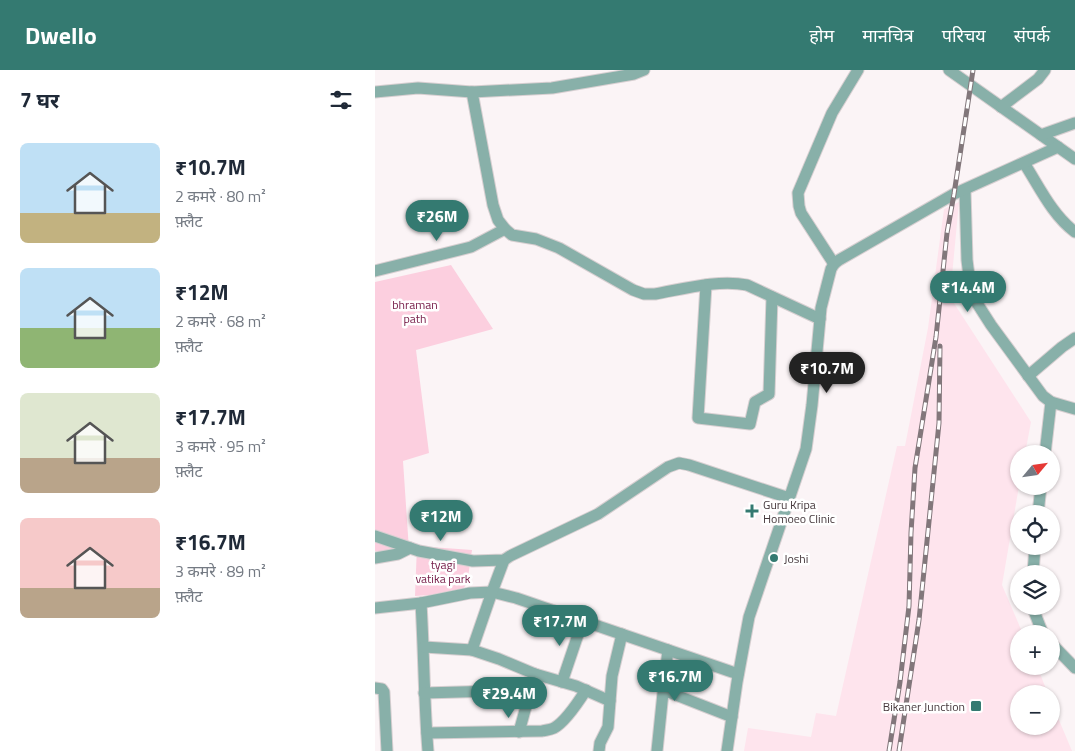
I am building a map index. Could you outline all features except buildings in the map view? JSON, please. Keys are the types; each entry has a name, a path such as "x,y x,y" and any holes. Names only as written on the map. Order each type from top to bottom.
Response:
{"street":[{"path":"375,92 418,88 472,92 553,88 634,74 644,70"},
{"path":"834,264 801,213 798,193 832,113 858,70"},
{"path":"949,70 1075,159"},
{"path":"1001,107 1038,79 1045,70"},
{"path":"472,92 493,205 498,220 512,235 547,242 633,290 644,294 655,294 724,282 737,283 747,285 820,319"},
{"path":"1041,135 1075,123"},
{"path":"727,751 738,674 749,617 806,449 813,405 821,308 831,269 839,260 965,190 1058,147"},
{"path":"1024,163 1052,208 1068,227 1075,232"},
{"path":"965,190 967,260 970,284 975,300 1043,396 1051,402 1075,409"},
{"path":"375,271 471,247 505,229"},
{"path":"706,286 698,418 750,424 755,402 769,394 772,297"},
{"path":"1028,376 1061,347 1075,338"},
{"path":"1046,445 1051,402"},
{"path":"375,536 419,551 473,561 504,560 597,514 668,467 679,463 789,498"},
{"path":"375,558 398,554 410,548"},
{"path":"472,650 491,592 504,560"},
{"path":"375,608 421,603 470,593 491,592 516,598 583,620 738,674"},
{"path":"421,603 428,751"},
{"path":"561,682 583,620"},
{"path":"599,751 600,743 608,727 612,676 622,634"},
{"path":"424,647 472,650 535,674 576,686 610,701"},
{"path":"657,751 668,650"},
{"path":"1060,652 1075,668"},
{"path":"519,732 535,674"},
{"path":"375,688 382,689 384,692 381,715 387,751"},
{"path":"427,733 519,732 542,731 555,728 575,706 586,690"},
{"path":"663,690 732,717"},
{"path":"424,693 495,691"}],"shaded area":[{"path":"959,202 950,297 1031,422 1027,445 1010,445 1010,495 1017,495 1016,505 1010,505 1010,538 1002,585 1010,604 1010,615 1015,615 1019,625 1010,625 1010,675 1041,675 1044,685 1010,685 1010,735 1060,735 1060,722 1072,751 744,751 748,728 811,737 816,713 836,716 897,446 905,446 928,328 944,209"}],"green space":[{"name":"bhraman path","path":"451,265 493,329 416,350 429,453 403,461 409,550 375,551 375,282"},
{"name":"tyagi vatika park","path":"417,546 472,550 467,584 459,593 415,596"}],"railway":[{"path":"889,751 909,606 915,468 936,337 947,233 973,70"},
{"path":"899,751 919,620 939,423 940,346"}],"place":[{"name":"Guru Kripa Homoeo Clinic","path":"752,511"},
{"name":"Joshi","path":"774,558"},
{"name":"Bikaner Junction","path":"976,706"}]}
